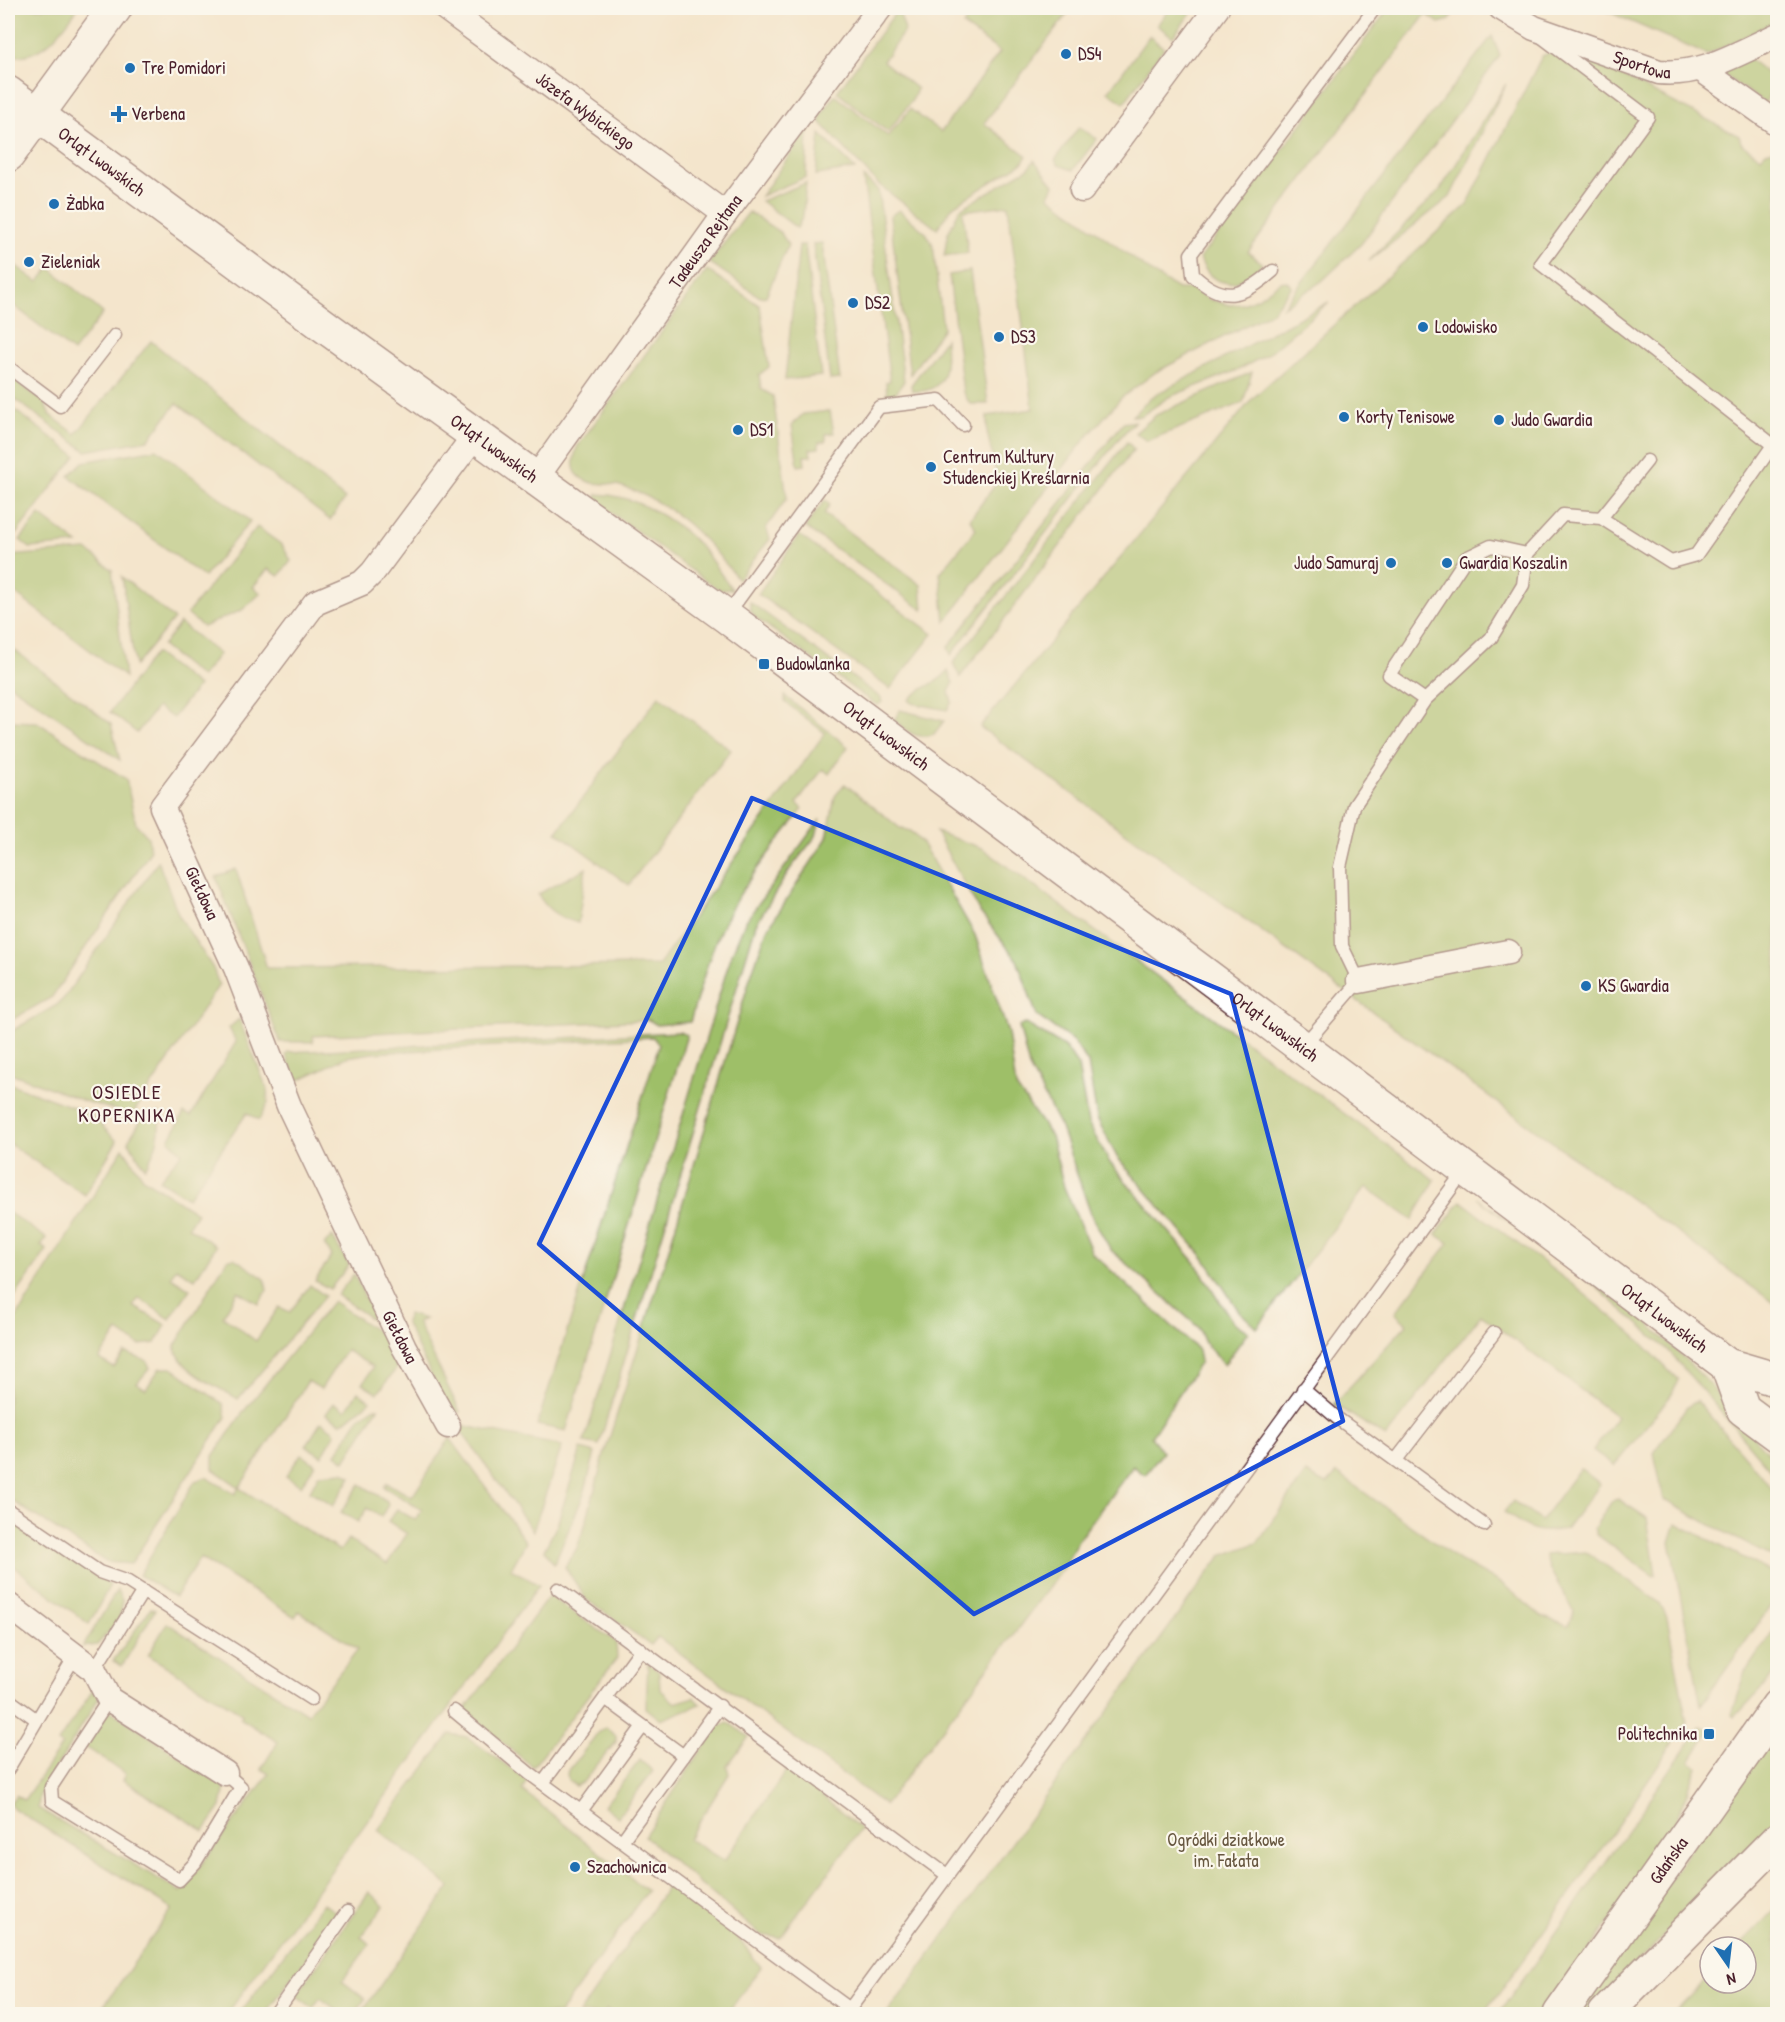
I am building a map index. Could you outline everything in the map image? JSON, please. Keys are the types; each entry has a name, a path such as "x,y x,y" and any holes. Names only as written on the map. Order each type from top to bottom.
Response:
{"main road":[{"path":"8,155 115,8"},
{"name":"Orląt Lwowskich","path":"8,93 726,616 1727,1365 1778,1380"},
{"path":"1727,1365 1743,1409 1778,1435"},
{"name":"Gdańska","path":"1560,2014 1778,1706"},
{"path":"1605,2014 1778,1839"}],"street":[{"name":"Józefa Wybickiego","path":"445,8 725,214"},
{"name":"Tadeusza Rejtana","path":"536,478 725,214 880,8"},
{"path":"1082,190 1217,8"},
{"name":"Sportowa","path":"1501,8 1534,28 1659,72 1678,74 1702,70 1778,35"},
{"path":"1702,70 1778,124"},
{"name":"Giełdowa","path":"448,1426 404,1347 289,1106 236,968 162,807 315,603 362,583 373,572 475,435"},
{"path":"1359,981 1508,952"},
{"path":"8,1605 84,1663 109,1699 225,1773"}],"lane":[{"path":"1273,271 1253,288 1236,295 1209,290 1193,275 1191,254 1375,8"},
{"path":"1302,1047 1359,981 1342,946 1340,867 1354,806 1425,700 1491,638 1523,585 1527,554 1563,515 1601,518 1671,562 1696,555 1775,449 1541,264 1648,117 1555,49 1534,28"},
{"path":"8,368 60,406 115,335"},
{"path":"726,616 879,407 939,400 963,425"},
{"path":"1601,518 1647,461"},
{"path":"1425,700 1389,675 1466,558 1491,546 1527,554"},
{"path":"453,1711 543,1783 848,2012 1466,1168"},
{"path":"1396,1460 1494,1333"},
{"path":"1303,1389 1484,1525"},
{"path":"8,1510 99,1572 128,1582 311,1699"},
{"path":"558,1589 948,1875"},
{"path":"8,1769 38,1720 143,1591"},
{"path":"543,1783 640,1649"},
{"path":"605,1698 684,1756"},
{"path":"8,1699 38,1720"},
{"path":"109,1699 51,1787 52,1801 179,1880 195,1863 241,1787 225,1773"},
{"path":"622,1841 720,1706"},
{"path":"581,1811 644,1726"},
{"path":"275,2014 346,1912"}],"highlighted area":[{"path":"752,798 1231,994 1343,1421 974,1614 539,1244"}],"green space":[{"path":"8,8 78,8 49,43 30,54 20,56 8,55"},
{"path":"977,8 1072,8 984,123 1027,156 1022,163 953,206 937,229 878,184 821,123 820,117 835,95 888,136 910,109 941,132 1000,52 963,25"},
{"path":"1170,8 1193,10 1173,37 1157,25"},
{"path":"1389,8 1456,8 1450,20 1439,23 1426,14 1248,252 1262,263 1255,272 1237,282 1228,283 1211,276 1200,258"},
{"path":"1600,8 1777,8 1777,21 1707,55"},
{"path":"898,9 905,30 883,61 917,89 913,99 888,132 837,92"},
{"path":"1149,36 1164,48 1124,103 1108,92"},
{"path":"1492,36 1500,56 1361,244 1322,281 1282,308"},
{"name":"Gwardia Koszalin","path":"1564,46 1739,136 1741,143 1761,157 1766,152 1777,149 1777,1305 980,727 1253,398 1467,205 1542,56"},
{"path":"1749,59 1777,81 1765,103 1719,72"},
{"path":"1506,84 1450,197 1369,261 1440,190"},
{"path":"1079,127 1097,139 1073,170 1058,165 1055,160"},
{"path":"808,129 806,177 761,196"},
{"path":"820,134 855,169 816,175"},
{"path":"1034,160 1054,185 1049,196 1158,277 1178,289 1194,289 1208,299 1230,305 1243,304 1258,298 1280,282 1286,281 1292,286 1272,312 1156,372 1121,398 1082,443 945,622 940,573 976,529 970,519 998,481 987,432 987,416 1033,409 1008,205 963,211 968,253 944,256 948,233 960,209 1029,168"},
{"path":"863,177 878,190 904,381 896,393 887,395 886,382 890,381"},
{"path":"806,183 803,216 797,228 761,201"},
{"path":"899,210 926,233 933,245 943,328 910,375 890,216"},
{"path":"749,212 781,233 788,245 766,296 760,297 709,262"},
{"path":"822,243 840,379 830,380 813,244"},
{"path":"799,245 805,245 821,376 785,380"},
{"path":"8,260 38,282 50,268 103,313 73,352 8,301"},
{"path":"707,270 760,306 769,367 759,375 761,389 773,396 787,498 766,528 770,539 738,579 700,535 672,511 656,501 620,486 584,480 577,474 574,467 577,447"},
{"path":"970,271 988,404 970,404 963,392 949,275"},
{"path":"1329,302 1268,354 1238,370 1169,397 1141,416 1132,416 1151,397"},
{"path":"945,339 945,368 939,383 924,391 912,391 911,385"},
{"path":"151,341 345,499 330,520 177,403 148,440 86,451 8,394 8,376 43,401 50,415 76,434"},
{"path":"1252,372 1243,403 1147,441 1135,433 1156,415"},
{"path":"8,405 76,456 16,534 8,528"},
{"path":"830,411 834,433 826,434 826,441 819,442 819,448 810,449 811,456 804,456 805,465 798,466 792,425 803,414"},
{"path":"1135,421 951,655 948,647 1123,423"},
{"path":"1127,442 1134,449 960,677 953,663"},
{"path":"157,449 250,521 204,577 69,476 83,462"},
{"path":"597,494 611,495 639,503 665,517 689,535 703,550 732,589 720,590 712,585 595,501"},
{"path":"825,500 830,504 824,514 921,585 923,610 805,527"},
{"path":"40,515 78,544 30,548 20,540"},
{"path":"257,527 282,545 291,561 279,576 268,569 253,587 261,593 242,610 203,627 187,614"},
{"path":"799,535 933,634 890,689 758,594"},
{"path":"87,550 112,570 125,677 8,588 8,556"},
{"path":"122,577 174,619 135,666"},
{"path":"750,602 881,698 882,702 878,705 872,702 755,617 750,610"},
{"path":"180,623 219,654 201,677 162,646"},
{"path":"8,645 111,724 120,760 8,683"},
{"path":"155,653 198,686 173,718 157,707 137,733 110,712"},
{"path":"948,671 953,683 949,692 952,702 947,710 912,703 909,700 940,679"},
{"path":"659,696 731,750 629,885 557,832"},
{"path":"785,696 848,747 829,774 823,769 797,803 803,809 754,873 732,907 711,953 690,1022 657,1025 649,1020 313,1036 313,1042 280,1042 216,877 236,869 267,968 659,965 825,733 785,702"},
{"path":"900,710 944,721 934,734 917,736 894,720"},
{"path":"8,721 37,722 126,779 136,824 148,837 150,852 52,997 8,1022"},
{"path":"845,784 900,828 910,831 922,843 975,935 1008,1033 1016,1087 1051,1136 1064,1187 1092,1253 1198,1350 1200,1362 1151,1437 1163,1452 1145,1475 1133,1466 1078,1540 1064,1567 885,1805 658,1637 651,1645 586,1599 565,1567 577,1548 586,1522 604,1455 751,975 767,930 827,838 835,796"},
{"path":"820,819 816,836 790,869 756,924 599,1445 584,1442 731,956 745,922"},
{"path":"936,832 982,848 1435,1180 1412,1220 1366,1187 1257,1328 1239,1311 1204,1258 1117,1157 1097,1118 1088,1063 1073,1041 1037,1016 1017,960 980,912"},
{"path":"158,861 179,916 213,968 219,985 132,1115 87,1102 8,1072 8,1033 57,1005 64,998"},
{"path":"586,868 578,923 555,913 538,894"},
{"path":"239,1019 267,1089 268,1103 259,1120 247,1113 188,1198 159,1180 182,1153 169,1140 184,1113 191,1116 236,1042 229,1028"},
{"path":"1026,1024 1066,1048 1078,1066 1088,1123 1110,1163 1195,1262 1232,1321 1248,1332 1224,1365 1205,1343 1198,1327 1111,1250 1092,1217 1061,1128 1029,1067 1019,1026"},
{"path":"679,1032 687,1035 566,1431 537,1425 659,1045 653,1037 372,1053 347,1057 297,1081 286,1055 288,1052"},
{"path":"8,1083 89,1113 117,1141 85,1195 8,1143"},
{"path":"159,1112 157,1141 145,1168 128,1141 142,1119"},
{"path":"123,1148 144,1179 197,1213 188,1227 216,1246 195,1279 176,1268 171,1277 190,1289 170,1319 139,1298 133,1306 166,1325 156,1343 139,1345 118,1331 99,1359 114,1368 125,1353 147,1361 150,1368 137,1383 146,1389 160,1368 172,1368 223,1404 226,1417 131,1564 106,1562 8,1498 8,1331"},
{"path":"1477,1198 1646,1321 1704,1378 1777,1464 1777,1478 1668,1350 1596,1287"},
{"path":"1461,1201 1576,1287 1634,1335 1678,1380 1672,1394 1614,1466 1593,1450 1617,1417 1481,1315 1386,1437 1334,1404 1407,1324 1395,1313 1449,1243 1436,1234"},
{"path":"8,1212 46,1238 41,1246 47,1250 8,1307"},
{"path":"332,1236 349,1265 330,1289 315,1281 332,1255 324,1245"},
{"path":"234,1258 265,1279 267,1290 259,1304 238,1291 223,1316 256,1341 279,1307 290,1312 310,1285 325,1296 238,1399 192,1371 178,1355 175,1346 227,1260"},
{"path":"354,1274 377,1323 337,1295"},
{"path":"333,1301 382,1335 396,1369 378,1393 363,1384 373,1367 346,1350 321,1389 308,1381 239,1488 340,1551 348,1539 387,1564 407,1534 388,1521 397,1509 415,1520 422,1510 384,1487 387,1483 412,1497 450,1438 526,1542 511,1569 539,1585 227,2014 98,2014 172,1909 13,1808 10,1803 16,1795 24,1800 62,1745 58,1742 93,1690 99,1698 40,1794 38,1808 181,1892 269,1774 261,1769 278,1742 240,1718 243,1714 148,1655 167,1623 307,1714 358,1649 299,1611 295,1617 200,1558 175,1597 139,1575 195,1481 206,1477 235,1494 239,1487 213,1469 213,1456 244,1411"},
{"path":"408,1314 425,1319 417,1322 460,1412 449,1411 405,1322"},
{"path":"358,1392 370,1401 345,1421 341,1423 326,1414 334,1403 346,1410"},
{"path":"1697,1401 1777,1494 1777,1560 1664,1500 1654,1453 1687,1407"},
{"path":"374,1408 378,1408 345,1461 336,1454 359,1418"},
{"path":"321,1422 335,1434 322,1456 306,1446"},
{"path":"456,1424 562,1446 533,1531"},
{"path":"581,1449 595,1453 584,1494 554,1564 544,1550 557,1525"},
{"path":"301,1454 315,1464 301,1486 286,1476"},
{"path":"1580,1468 1600,1484 1566,1529 1539,1531 1520,1523 1504,1512 1513,1501 1541,1521"},
{"path":"343,1472 351,1477 333,1506 310,1491 319,1474"},
{"name":"Ogródki działkowe im. Fałata","path":"1306,1473 1327,1484 1337,1473 1460,1561 1504,1585 1541,1616 1568,1626 1574,1611 1550,1570 1545,1555 1586,1552 1660,1603 1667,1617 1687,1722 1581,1879 1484,2014 887,2014 1221,1556 1257,1543"},
{"path":"360,1484 387,1501 388,1505 381,1517 367,1508 358,1522 341,1512"},
{"path":"1618,1499 1647,1518 1656,1574 1654,1576 1596,1534 1594,1528 1612,1501"},
{"path":"1676,1523 1777,1575 1777,1597 1701,1705 1670,1542"},
{"path":"16,1524 110,1585 89,1624 8,1562 8,1537"},
{"path":"117,1590 123,1602 119,1620 97,1645 83,1647"},
{"path":"549,1596 616,1642 617,1658 533,1767 464,1711"},
{"path":"151,1608 155,1610 122,1666 113,1661"},
{"path":"1777,1625 1777,1672 1735,1717 1732,1714 1746,1671"},
{"path":"648,1663 659,1672 660,1689 675,1703 694,1697 701,1704 661,1720 646,1708"},
{"path":"108,1709 225,1787 221,1807 204,1831 123,1780 126,1774 84,1746"},
{"path":"729,1723 749,1737 727,1766 729,1774 688,1839 724,1861 788,1768 861,1829 780,1938 761,1935 644,1836 718,1726"},
{"path":"1701,1726 1710,1730 1690,1761 1697,1767 1669,1838 1544,2014 1499,2014"},
{"path":"606,1727 616,1736 616,1742 583,1782 576,1786 568,1780 567,1773 599,1731"},
{"path":"1777,1727 1777,1819 1588,2014 1574,2014"},
{"path":"450,1734 467,1737 527,1780 522,1790 647,1891 559,2014 360,2014 450,1887 378,1830"},
{"path":"640,1760 653,1771 618,1817 604,1806"},
{"path":"668,1886 734,1933 761,1967 727,2014 615,2014 607,2009 603,2014 579,2014"},
{"path":"369,1892 384,1906 361,1937 370,1944 342,1981 365,1999 355,2014 343,2014 320,1998 313,2008 296,1995"},
{"path":"323,1903 339,1915 265,2014 239,2014"},
{"path":"1777,1907 1777,2014 1672,2014 1698,1988 1698,1995 1758,1995 1758,1935 1750,1935"}],"place":[{"name":"DS4","path":"1066,54"},
{"name":"Tre Pomidori","path":"130,68"},
{"name":"Verbena","path":"119,114"},
{"name":"Żabka","path":"54,204"},
{"name":"Zieleniak","path":"29,262"},
{"name":"DS2","path":"853,303"},
{"name":"Lodowisko","path":"1423,327"},
{"name":"DS3","path":"999,337"},
{"name":"Korty Tenisowe","path":"1344,417"},
{"name":"Judo Gwardia","path":"1499,420"},
{"name":"DS1","path":"738,430"},
{"name":"Centrum Kultury Studenckiej Kreślarnia","path":"931,467"},
{"name":"Judo Samuraj","path":"1391,563"},
{"name":"Gwardia Koszalin","path":"1447,563"},
{"name":"Budowlanka","path":"764,664"},
{"name":"KS Gwardia","path":"1586,986"},
{"name":"Politechnika","path":"1709,1734"},
{"name":"Szachownica","path":"575,1867"}],"district":[{"name":"OSIEDLE KOPERNIKA","path":"127,1104"}]}
